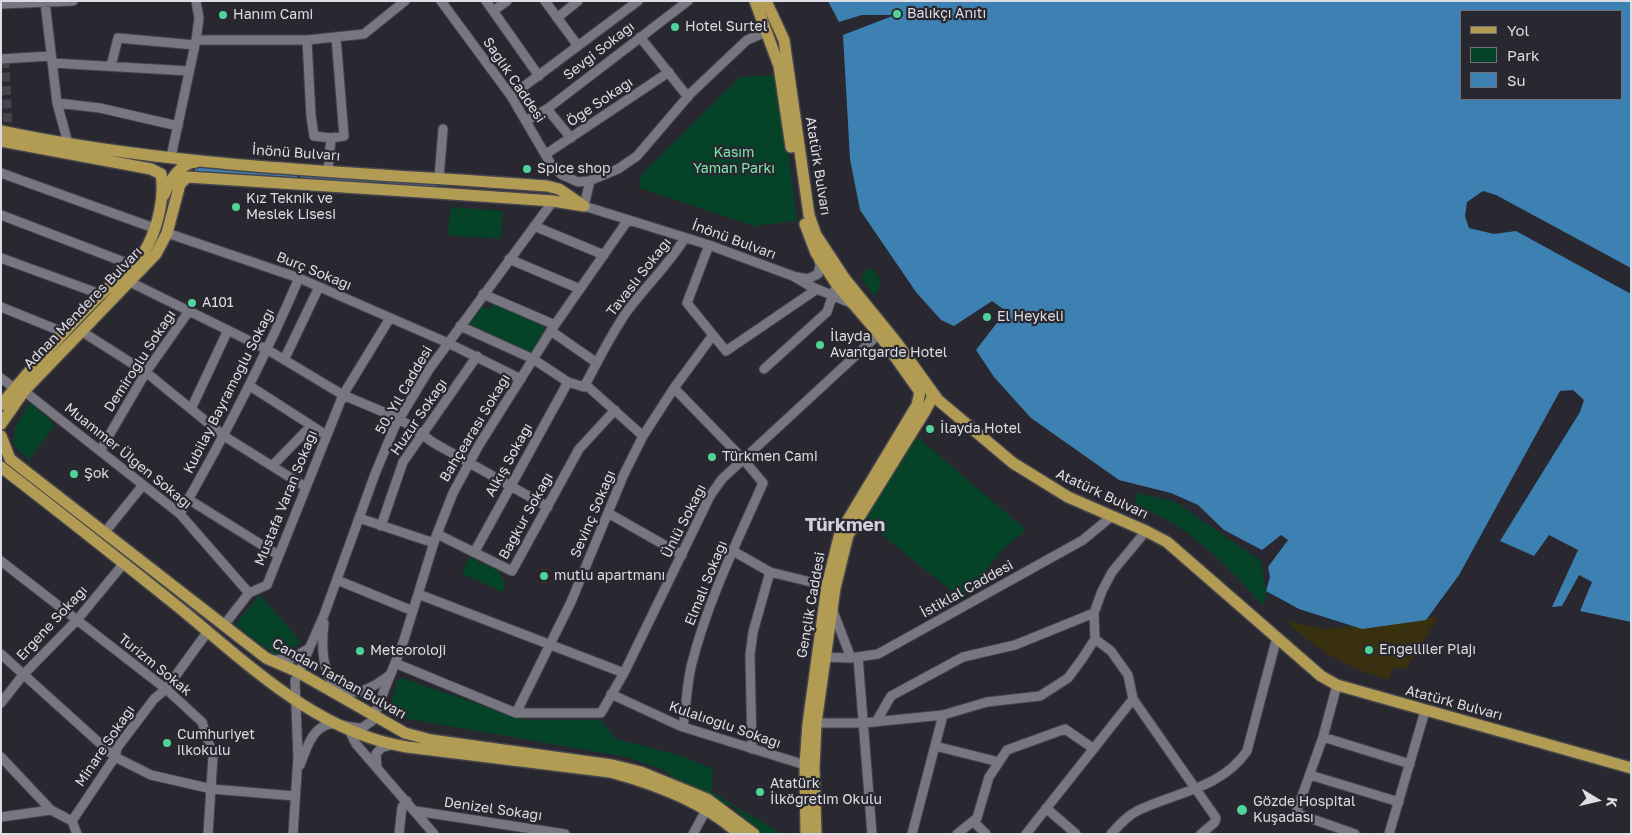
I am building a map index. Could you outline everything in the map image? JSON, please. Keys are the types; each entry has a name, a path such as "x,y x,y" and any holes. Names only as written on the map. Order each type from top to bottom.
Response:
{"main road":[{"name":"Atatürk Bulvarı","path":"755,1 779,66 802,215 816,253 838,287 879,334 920,392 1013,463 1043,482 1068,497 1167,542 1321,676 1337,685 1631,768"},
{"name":"Atatürk Bulvarı","path":"766,1 782,36 808,214 816,234 838,287 870,310 929,399"},
{"path":"766,32 770,29 782,36 780,44 772,44"},
{"name":"İnönü Bulvarı","path":"2,140 68,143 200,161 547,186 559,189 584,206"},
{"name":"İnönü Bulvarı","path":"2,140 156,171"},
{"name":"Adnan Menderes Bulvarı","path":"1,424 19,390 63,332 132,265 148,246 161,203 171,181 180,169 190,162 200,161"},
{"name":"Adnan Menderes Bulvarı","path":"156,171 161,174 162,179 161,203"},
{"name":"İnönü Bulvarı","path":"183,179 552,201 584,206"},
{"name":"Adnan Menderes Bulvarı","path":"2,404 81,331 156,254 166,233 176,193 183,179"},
{"name":"Gençlik Caddesi","path":"806,834 805,765 821,657 827,586 840,533 929,399"},
{"name":"Gençlik Caddesi","path":"821,657 833,611 835,588 848,535 929,399"},
{"name":"Candan Tarhan Bulvarı","path":"1,436 10,459 266,658 298,672 379,720 404,733 431,740 602,763 641,772 707,799 754,834"},
{"path":"1,467 60,510 296,702 363,737 391,745 610,772 636,779 706,810 739,834"},
{"path":"1,473 15,478"},
{"name":"Gençlik Caddesi","path":"812,723 816,834"}],"street":[{"path":"1,4 73,1"},
{"path":"171,157 195,43 199,18 196,1"},
{"path":"111,66 118,38 195,43 307,40 364,34 405,1"},
{"name":"Sağlık Caddesi","path":"442,1 511,96 552,166 562,175 578,182 590,181"},
{"path":"486,1 539,76"},
{"path":"493,12 507,1"},
{"path":"545,1 578,46"},
{"path":"557,18 578,1"},
{"path":"511,96 638,1"},
{"name":"Sevgi Sokağı","path":"526,121 547,109 688,1"},
{"path":"45,2 57,102 68,143"},
{"path":"584,206 590,181 618,169 637,156 688,97 747,40 766,32"},
{"path":"307,40 311,116 314,136 331,138 344,136 336,37"},
{"path":"640,37 670,72 688,97"},
{"path":"1,59 51,60 190,71"},
{"name":"Öge Sokağı","path":"546,154 670,72"},
{"path":"57,102 100,108 178,126"},
{"path":"547,109 571,138"},
{"path":"439,178 443,129"},
{"path":"328,171 331,138"},
{"path":"1,173 154,228"},
{"name":"50. Yıl Caddesi","path":"296,777 295,681 325,613 375,474 400,419 448,343 552,201"},
{"name":"İnönü Bulvarı","path":"584,206 709,245 793,276 817,289 838,287"},
{"path":"1,215 132,265"},
{"name":"Bahçearası Sokağı","path":"379,720 382,701 453,492 469,462 552,328 628,220"},
{"path":"534,226 604,255"},
{"name":"Burç Sokağı","path":"166,233 299,278 477,356 521,379"},
{"name":"Tavaslı Sokağı","path":"585,384 629,310 676,254 685,238"},
{"path":"709,245 686,302 726,351 817,289"},
{"path":"793,276 808,279 818,274 820,265 816,253"},
{"path":"1,258 100,294"},
{"path":"509,259 580,289"},
{"name":"Kubilay Bayramoğlu Sokağı","path":"180,514 250,386 268,350 299,278"},
{"path":"130,282 268,350 342,394 400,419 510,487 548,506"},
{"path":"284,360 319,287"},
{"path":"764,369 826,312 838,287"},
{"path":"483,294 552,328 597,363"},
{"path":"852,303 870,310"},
{"path":"1,307 63,332"},
{"name":"Demiroğlu Sokağı","path":"100,451 146,372 189,311"},
{"name":"Mustafa Varan Sokağı","path":"224,625 249,593 267,585 304,486 342,394 390,318"},
{"path":"460,326 533,359 568,382 584,387 585,384 643,436"},
{"path":"191,409 228,330"},
{"path":"81,331 146,372 224,436 304,486"},
{"name":"Ünlü Sokağı","path":"516,713 601,713 624,673 647,622 710,496 722,479 879,334"},
{"name":"Sevinç Sokağı","path":"516,713 571,602 643,436 712,335"},
{"name":"Huzur Sokağı","path":"382,526 403,462 477,356"},
{"name":"Muammer Ülgen Sokağı","path":"1,378 100,451 180,514 249,593"},
{"name":"Alkış Sokağı","path":"475,551 568,382"},
{"path":"250,386 326,435"},
{"path":"674,388 744,460"},
{"name":"Bağkur Sokağı","path":"359,518 382,526 436,538 475,551 512,571 579,449 615,410"},
{"path":"272,466 311,426"},
{"name":"Elmalı Sokağı","path":"683,727 691,666 696,646 718,583 763,483 744,460"},
{"path":"105,532 143,485"},
{"path":"188,499 278,555"},
{"path":"608,513 682,555"},
{"name":"İstiklal Caddesi","path":"821,657 855,658 878,654 1083,540 1112,516"},
{"path":"812,723 863,723 943,715 988,702 1040,696 1068,678 1095,639 1094,613 1102,591 1112,572 1146,531"},
{"path":"733,551 770,572 827,586"},
{"name":"Turizm Sokak","path":"1,561 166,689 202,722 213,756 208,834"},
{"name":"Ergene Sokağı","path":"1,703 23,675 77,620 124,563"},
{"path":"752,749 750,655 753,632 770,572"},
{"path":"337,580 413,611"},
{"path":"418,594 624,673"},
{"path":"833,611 855,658 863,723 872,834"},
{"path":"325,613 323,649 328,677 332,683 344,691 358,692 392,674"},
{"path":"876,722 891,696 963,657 1015,645 1094,613"},
{"name":"Minare Sokağı","path":"72,821 114,757 117,748 154,699 166,689 208,631"},
{"path":"1112,834 1124,820 1137,811 1197,790 1238,764 1246,751 1277,637"},
{"path":"1095,639 1111,651 1128,675 1133,699 1216,818 1215,822 1201,834"},
{"path":"266,658 283,660 301,655 308,649"},
{"path":"1,654 114,757 151,775 212,789 295,796"},
{"path":"396,663 516,713"},
{"path":"1337,685 1323,737 1297,810 1298,814 1355,834"},
{"name":"Kulalıoğlu Sokağı","path":"611,694 683,727 805,765"},
{"path":"1026,834 1133,699"},
{"path":"1389,834 1425,711"},
{"path":"912,834 943,715"},
{"path":"293,834 296,777 306,750 318,730 328,725 362,728 379,720"},
{"path":"346,728 356,744 434,834"},
{"path":"957,834 977,818 989,777 1007,750 1065,729 1094,748"},
{"path":"1323,737 1410,764"},
{"path":"377,768 376,754 379,749 391,745"},
{"path":"935,746 999,762"},
{"path":"1,757 51,810 72,821 77,834"},
{"path":"1310,775 1399,802"},
{"path":"399,834 402,807 407,801"},
{"path":"1046,808 1076,834"},
{"path":"1,817 51,810"},
{"path":"693,834 706,810"},
{"name":"Denizel Sokağı","path":"416,811 566,834"},
{"path":"973,821 986,834"}],"green space":[{"name":"Kasım Yaman Parkı","path":"776,75 785,127 797,221 754,226 639,188 641,175 740,77"},
{"path":"451,207 503,211 501,239 448,235"},
{"path":"867,269 874,270 880,280 878,292 874,295 861,278"},
{"path":"495,302 551,326 532,356 469,325 482,306 489,310"},
{"path":"30,402 55,425 29,460 13,445 15,428"},
{"path":"915,435 1026,530 1001,551 963,600 865,521"},
{"path":"1136,493 1174,501 1261,561 1266,591 1264,606 1221,561 1189,534 1154,513 1135,505"},
{"path":"469,557 499,571 505,584 503,592 462,574"},
{"path":"260,595 301,642 280,658 235,625"},
{"path":"399,677 525,720 600,720 616,739 682,756 713,769 712,792 782,834 763,834 731,805 716,805 689,791 664,770 626,757 397,717 397,714 388,712"}],"sand":[{"name":"Engelliler Plajı","path":"1438,617 1407,668 1393,668 1388,680 1333,657 1321,650 1285,620 1324,629"}],"water":[{"path":"828,1 1631,1 1631,268 1496,195 1483,191 1467,202 1465,216 1469,228 1494,234 1516,231 1631,294 1631,622 1580,611 1592,582 1579,575 1562,606 1552,607 1578,550 1549,535 1534,556 1500,541 1580,412 1584,400 1573,390 1560,391 1459,575 1426,620 1362,629 1299,609 1266,591 1270,577 1268,567 1288,540 1281,535 1262,550 1224,530 1198,505 1171,493 1119,480 1031,418 994,377 976,350 1006,311 992,301 954,326 941,320 916,292 860,210 850,159 843,35 895,15 862,15 839,22"},
{"path":"195,167 297,174 297,179 195,171"},
{"path":"301,174 437,184 436,189 300,180"}],"tunnel":[{"path":"5,59 8,133"}],"place":[{"name":"Balıkçı Anıtı","path":"897,14"},
{"name":"Hanım Cami","path":"223,15"},
{"name":"Hotel Surtel","path":"675,27"},
{"name":"Spice shop","path":"527,169"},
{"name":"Kız Teknik ve Meslek Lisesi","path":"236,207"},
{"name":"A101","path":"192,303"},
{"name":"El Heykeli","path":"987,317"},
{"name":"İlayda Avantgarde Hotel","path":"820,345"},
{"name":"İlayda Hotel","path":"930,429"},
{"name":"Türkmen Cami","path":"712,457"},
{"name":"Şok","path":"74,474"},
{"name":"mutlu apartmanı","path":"544,576"},
{"name":"Engelliler Plajı","path":"1369,650"},
{"name":"Meteoroloji","path":"360,651"},
{"name":"Cumhuriyet ilkokulu","path":"167,743"},
{"name":"Atatürk İlköğretim Okulu","path":"760,792"},
{"name":"Gözde Hospital Kuşadası","path":"1242,810"}],"district":[{"name":"Türkmen","path":"845,525"}]}
